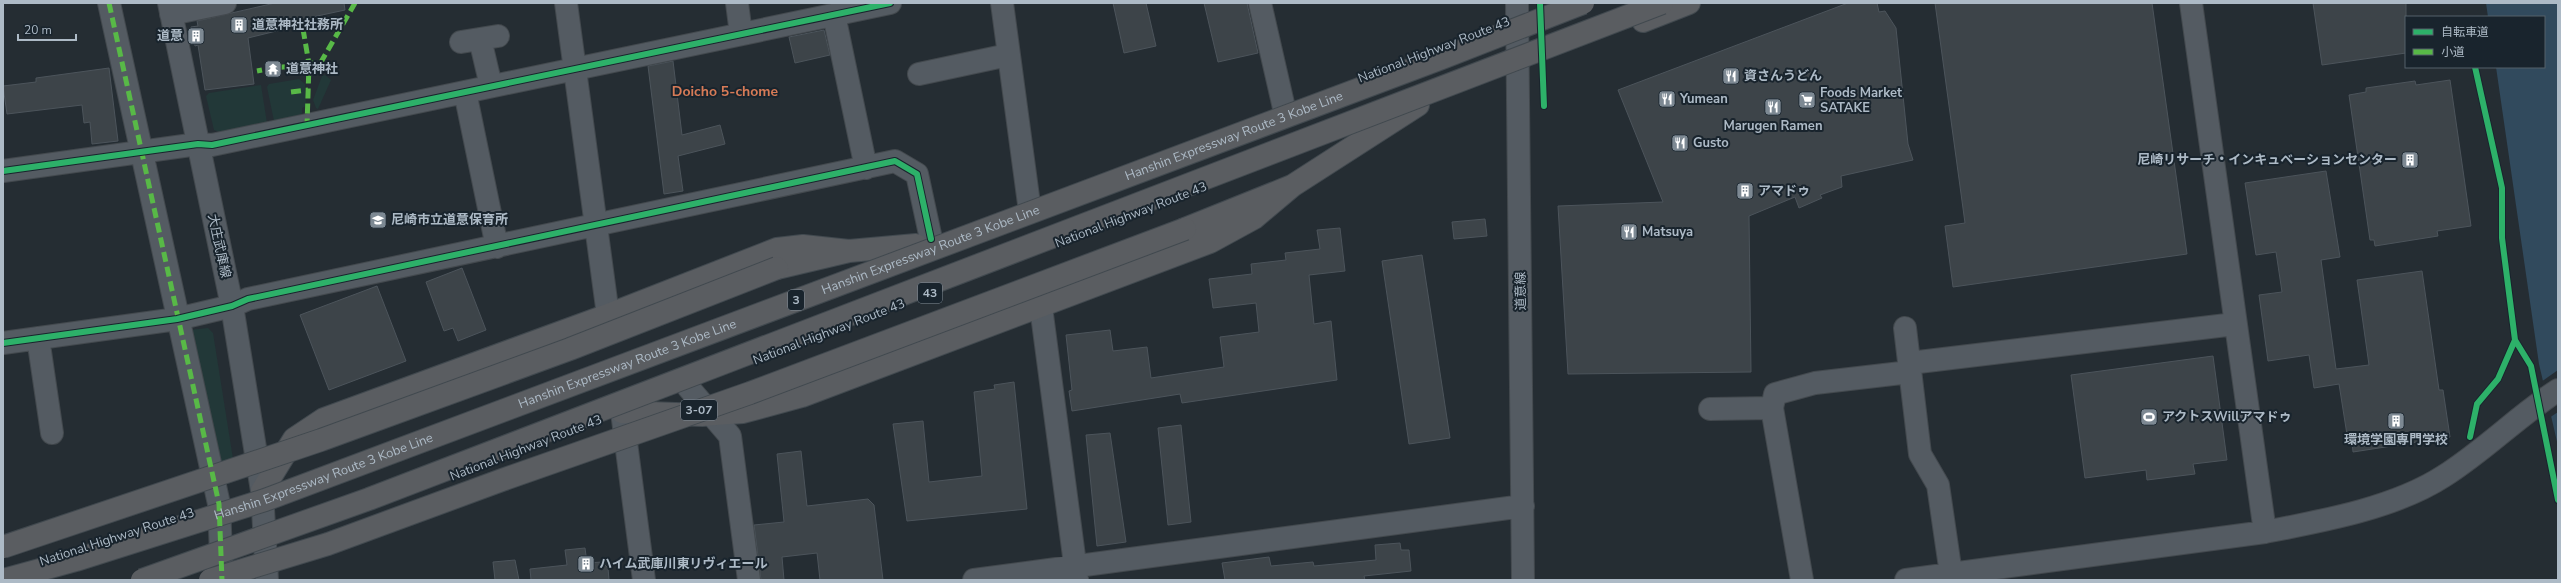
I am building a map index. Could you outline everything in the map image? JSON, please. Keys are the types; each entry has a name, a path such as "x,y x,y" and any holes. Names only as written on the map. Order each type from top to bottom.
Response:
{"highway":[{"name":"National Highway Route 43","path":"3,571 135,534 219,504 262,491 495,406 924,242 1284,108 1517,11 1557,3"},
{"name":"Hanshin Expressway Route 3 Kobe Line","path":"3,580 158,535 279,495 1435,61 1583,3"},
{"name":"Hanshin Expressway Route 3 Kobe Line","path":"142,580 376,496 1662,3"},
{"name":"National Highway Route 43","path":"170,580 222,571 265,546 688,387 1688,3"},
{"path":"622,412 711,414 744,412 802,396 1042,307 1210,242 1254,218 1292,186 1418,106"},
{"name":"3-07","path":"210,580 328,544 502,480 742,395 1185,229 1292,186"},
{"path":"3,547 321,440 570,349 776,268 849,251 924,242"},
{"path":"262,491 294,439 324,419 608,315 777,249 804,246 849,251"}],"street":[{"path":"109,3 177,319 219,504 222,571"},
{"path":"170,8 225,3"},
{"path":"566,3 608,315"},
{"path":"737,3 741,34"},
{"path":"3,171 198,144 212,145 890,3"},
{"path":"1002,3 1029,204"},
{"path":"1260,3 1284,108"},
{"path":"2191,3 2265,532"},
{"name":"大庄武庫線","path":"170,8 232,306 262,491 267,580"},
{"name":"道意線","path":"1517,11 1519,68 1523,580"},
{"path":"834,15 866,168"},
{"path":"480,39 491,86"},
{"path":"919,74 1008,55"},
{"path":"465,92 497,247"},
{"path":"3,342 177,319 232,306 248,299 895,161 917,174 924,242"},
{"path":"1042,307 1077,573"},
{"path":"1802,580 1772,408 1775,394 1815,383 1910,367 2235,324"},
{"path":"1905,328 1920,454 1938,485 1951,574"},
{"path":"38,338 52,433"},
{"path":"688,387 730,436 749,580"},
{"path":"1906,580 2265,532 2323,521 2392,501 2442,478 2478,453 2550,395"},
{"path":"1710,409 1772,408"},
{"path":"622,412 644,580"},
{"path":"974,580 1077,573 1523,506"}],"green space":[{"path":"325,75 331,80 318,109 316,108 313,100 322,76"},
{"path":"299,79 305,84 306,106 302,108 302,114 274,121 267,87 269,84"},
{"path":"261,85 267,123 222,133 214,130 206,96 209,93"},
{"path":"208,328 213,333 234,465 218,470 189,330"}],"water":[{"path":"2486,3 2558,3 2558,446 2539,364 2496,68 2545,68 2545,16 2488,16"}],"pier":[{"path":"2558,370 2558,412 2549,418 2541,382"}],"building":[{"path":"275,3 344,3 345,10 308,18 309,23 248,38 254,84 205,90 198,45 195,46 191,27 198,26 197,21"},
{"path":"1113,3 1146,3 1156,46 1124,53"},
{"path":"1204,3 1247,3 1258,53 1218,62"},
{"name":"アマドゥ","path":"1848,3 1877,3 1879,12 1885,11 1896,28 1908,144 1913,160 1841,176 1842,187 1820,195 1822,198 1799,208 1795,197 1749,216 1751,372 1568,374 1558,206 1663,202 1618,90"},
{"path":"1935,3 2152,3 2187,254 1953,287 1945,226 1965,223"},
{"path":"2313,3 2406,3 2405,53 2322,65"},
{"path":"824,30 830,55 795,63 789,37"},
{"path":"673,61 682,135 720,125 725,144 678,156 683,191 664,194 648,66"},
{"path":"109,68 118,141 92,144 90,122 84,123 82,105 7,114 3,86 36,82 36,78"},
{"name":"尼崎リサーチ・インキュベーションセンター","path":"2450,80 2471,226 2437,231 2438,236 2375,246 2374,240 2370,240 2349,95 2366,92 2366,88 2415,81 2416,85"},
{"path":"2326,171 2340,257 2321,260 2336,369 2369,365 2357,280 2422,271 2439,390 2443,390 2450,437 2353,452 2352,441 2348,441 2339,384 2314,388 2309,355 2268,361 2259,295 2282,292 2276,252 2256,255 2245,183"},
{"path":"1485,219 1487,236 1454,239 1452,222"},
{"path":"1340,228 1345,271 1309,275 1314,324 1331,321 1337,380 1182,403 1180,394 1072,411 1069,391 1072,390 1066,335 1110,330 1113,351 1147,347 1151,378 1224,367 1220,337 1259,332 1256,303 1213,308 1209,279 1252,274 1251,264 1286,260 1285,253 1320,249 1317,230"},
{"path":"1422,255 1450,438 1409,444 1382,261"},
{"path":"462,268 486,330 458,341 453,328 444,331 426,282"},
{"path":"377,286 406,361 329,390 300,315"},
{"name":"アクトスWillアマドゥ","path":"2213,356 2227,460 2193,464 2195,474 2147,480 2146,470 2085,478 2071,375"},
{"path":"1014,382 1027,509 907,521 893,424 923,421 929,482 982,476 974,392 995,389 994,385"},
{"path":"1181,425 1191,522 1168,525 1158,428"},
{"path":"1110,433 1126,542 1097,546 1086,435"},
{"path":"801,451 807,506 868,499 874,505 883,580 820,580 817,553 782,557 784,580 761,580 754,525 784,522 777,454"},
{"path":"1400,543 1401,550 1409,550 1411,571 1364,576 1365,580 1225,580 1222,563 1269,557 1271,566 1313,562 1314,566 1376,560 1375,545"},
{"name":"ハイム武庫川東リヴィエール","path":"585,548 587,563 602,562 608,568 609,580 531,580 530,569 567,565 565,550"},
{"path":"515,560 519,580 495,580 493,562"}],"marked path":[{"path":"109,3 219,504 222,580"},
{"path":"275,68 321,62 355,3"},
{"path":"303,29 309,64 307,125"},
{"path":"257,71 262,70"},
{"path":"291,92 308,90"}],"cycle path":[{"path":"3,171 198,144 212,145 890,3"},
{"path":"1540,3 1544,106"},
{"path":"2470,437 2477,404 2498,379 2515,340 2502,238 2502,188 2475,68"},
{"path":"3,343 177,319 232,306 248,299 895,161 917,174 931,239"},
{"path":"2515,340 2531,366 2558,500"}],"place":[{"name":"道意神社社務所","path":"239,25"},
{"name":"道意","path":"196,36"},
{"name":"道意神社","path":"273,69"},
{"name":"資さんうどん","path":"1731,76"},
{"name":"Yumean","path":"1667,99"},
{"name":"Foods Market SATAKE","path":"1807,100"},
{"name":"Marugen Ramen","path":"1773,107"},
{"name":"Gusto","path":"1680,143"},
{"name":"尼崎リサーチ・インキュベーションセンター","path":"2410,160"},
{"name":"アマドゥ","path":"1745,191"},
{"name":"尼崎市立道意保育所","path":"378,220"},
{"name":"Matsuya","path":"1629,232"},
{"name":"アクトスWillアマドゥ","path":"2149,417"},
{"name":"環境学園専門学校","path":"2396,421"},
{"name":"ハイム武庫川東リヴィエール","path":"586,564"}],"district":[{"name":"Doicho 5-chome","path":"725,91"}]}
